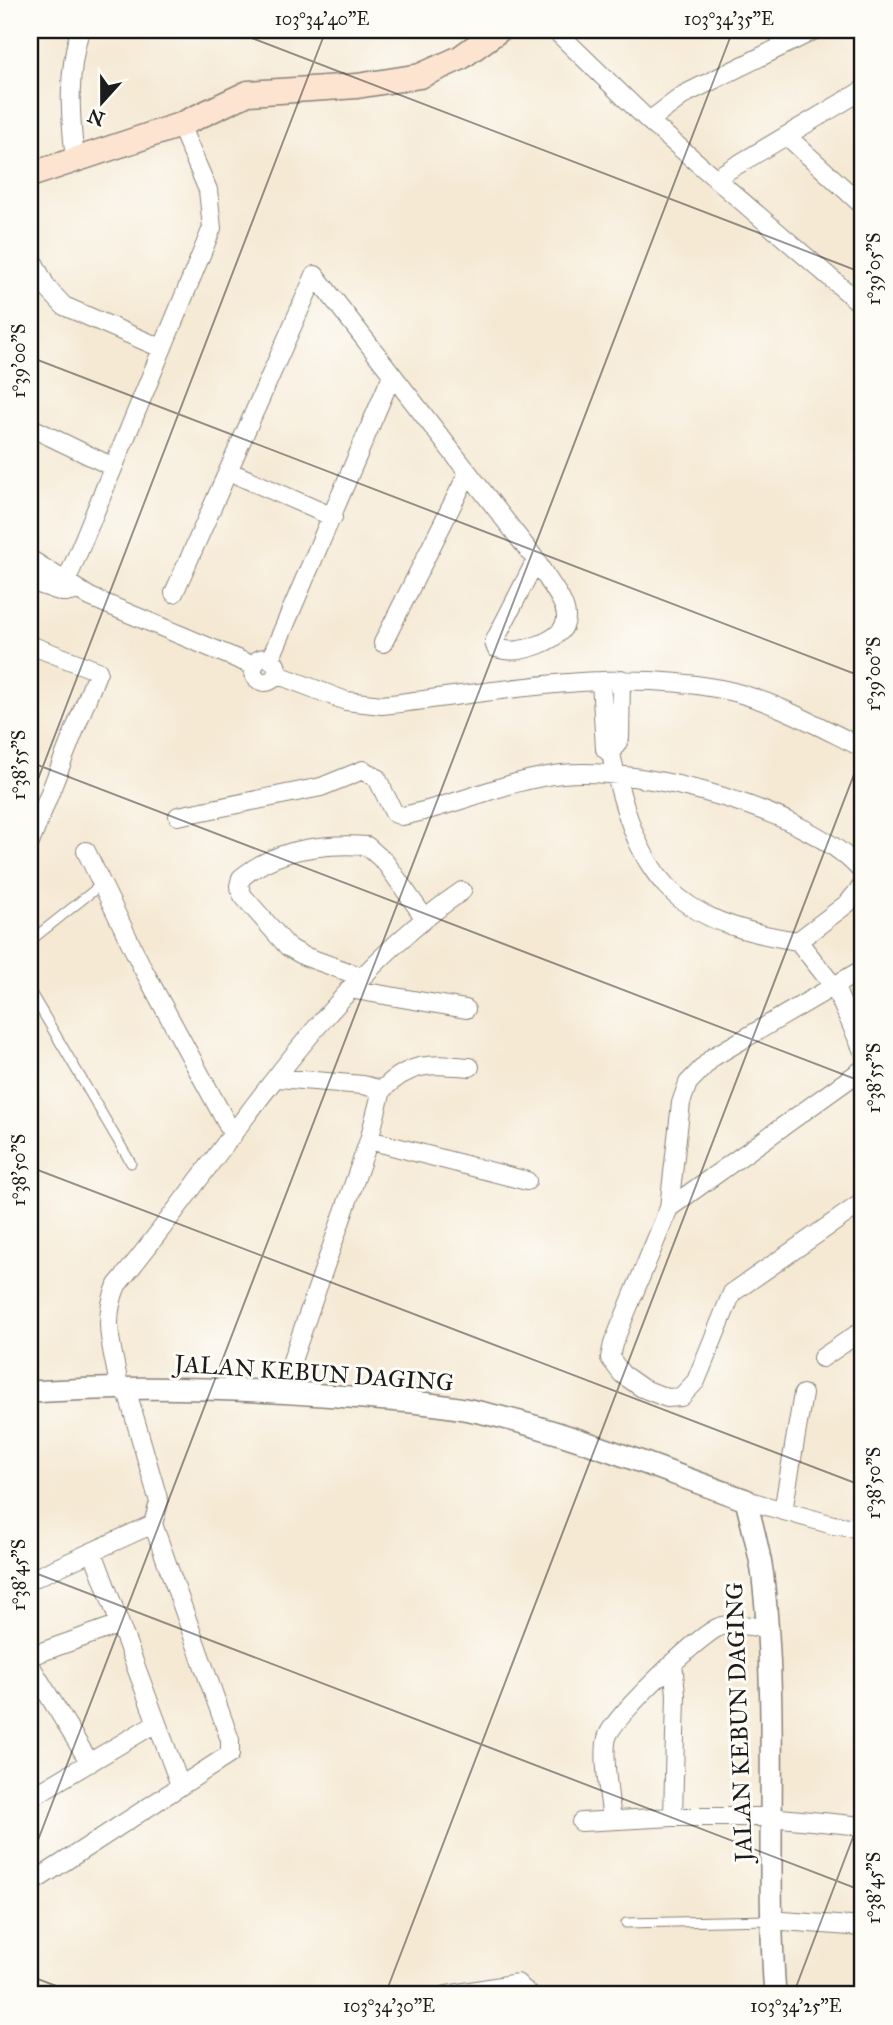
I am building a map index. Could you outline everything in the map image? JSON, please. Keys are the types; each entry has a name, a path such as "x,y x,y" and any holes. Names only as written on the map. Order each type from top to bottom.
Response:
{"main road":[{"path":"30,175 180,125 248,93 357,86 420,76 460,58 499,30"}],"street":[{"path":"75,160 70,85 80,30"},
{"path":"555,30 649,121 718,177 863,306"},
{"path":"649,121 685,94 815,30"},
{"path":"718,177 859,99"},
{"path":"69,588 111,466 212,228 208,190 180,125"},
{"path":"788,136 863,206"},
{"path":"30,256 47,288 64,306 161,348"},
{"path":"174,593 314,275 536,560 566,606 567,619 563,631 550,640 524,650 496,648 494,642 536,560"},
{"path":"267,667 392,375"},
{"path":"30,427 111,466"},
{"path":"228,471 333,517"},
{"path":"383,643 468,473"},
{"path":"30,559 69,588"},
{"path":"30,581 69,588 346,701 382,705 621,679 723,689 779,707 863,748"},
{"path":"30,645 98,671 30,843"},
{"path":"611,754 620,738 621,679"},
{"path":"601,681 605,749 611,754 642,855 655,877 674,896 749,933 798,941 835,988 863,1051"},
{"path":"178,816 321,787 363,770 377,778 394,813 402,816 511,784 563,774 616,776 716,795 779,815 825,841 863,873"},
{"path":"424,916 385,862 367,846 319,845 273,859 241,878 239,886 243,896 288,947 304,956 356,983 466,1009"},
{"path":"86,851 142,967 233,1135"},
{"path":"798,941 848,903 863,886"},
{"path":"30,1884 230,1754 230,1740 153,1524 159,1502 122,1387 107,1324 109,1304 117,1285 278,1078 356,983 424,916 462,891"},
{"path":"863,969 835,988 713,1057 688,1083 681,1103 669,1208 610,1358 622,1374 642,1388 667,1398 681,1397 696,1381 732,1293 863,1202"},
{"path":"281,1392 369,1140 382,1090 402,1072 413,1067 440,1064 470,1067"},
{"path":"669,1208 863,1068"},
{"path":"278,1078 363,1085 382,1090"},
{"path":"369,1140 527,1181"},
{"path":"822,1358 863,1331"},
{"name":"JALAN KEBUN DAGING","path":"30,1392 122,1387 281,1392 405,1402 478,1412 548,1430 746,1500 763,1576 767,1628 770,1920 775,1995"},
{"path":"783,1511 803,1394"},
{"path":"746,1500 833,1525 863,1529"},
{"path":"30,1580 153,1524"},
{"path":"93,1552 180,1785"},
{"path":"30,1656 120,1624"},
{"path":"612,1820 607,1736 673,1662 721,1626 767,1628"},
{"path":"673,1662 676,1695 673,1817"},
{"path":"30,1665 90,1763"},
{"path":"30,1798 156,1723"},
{"path":"581,1822 673,1817 770,1817 863,1826"},
{"path":"770,1920 863,1927"},
{"path":"446,1995 517,1983 529,1995"}],"lane":[{"path":"30,941 102,884"},
{"path":"30,990 131,1163"},
{"path":"626,1923 770,1920"}]}
